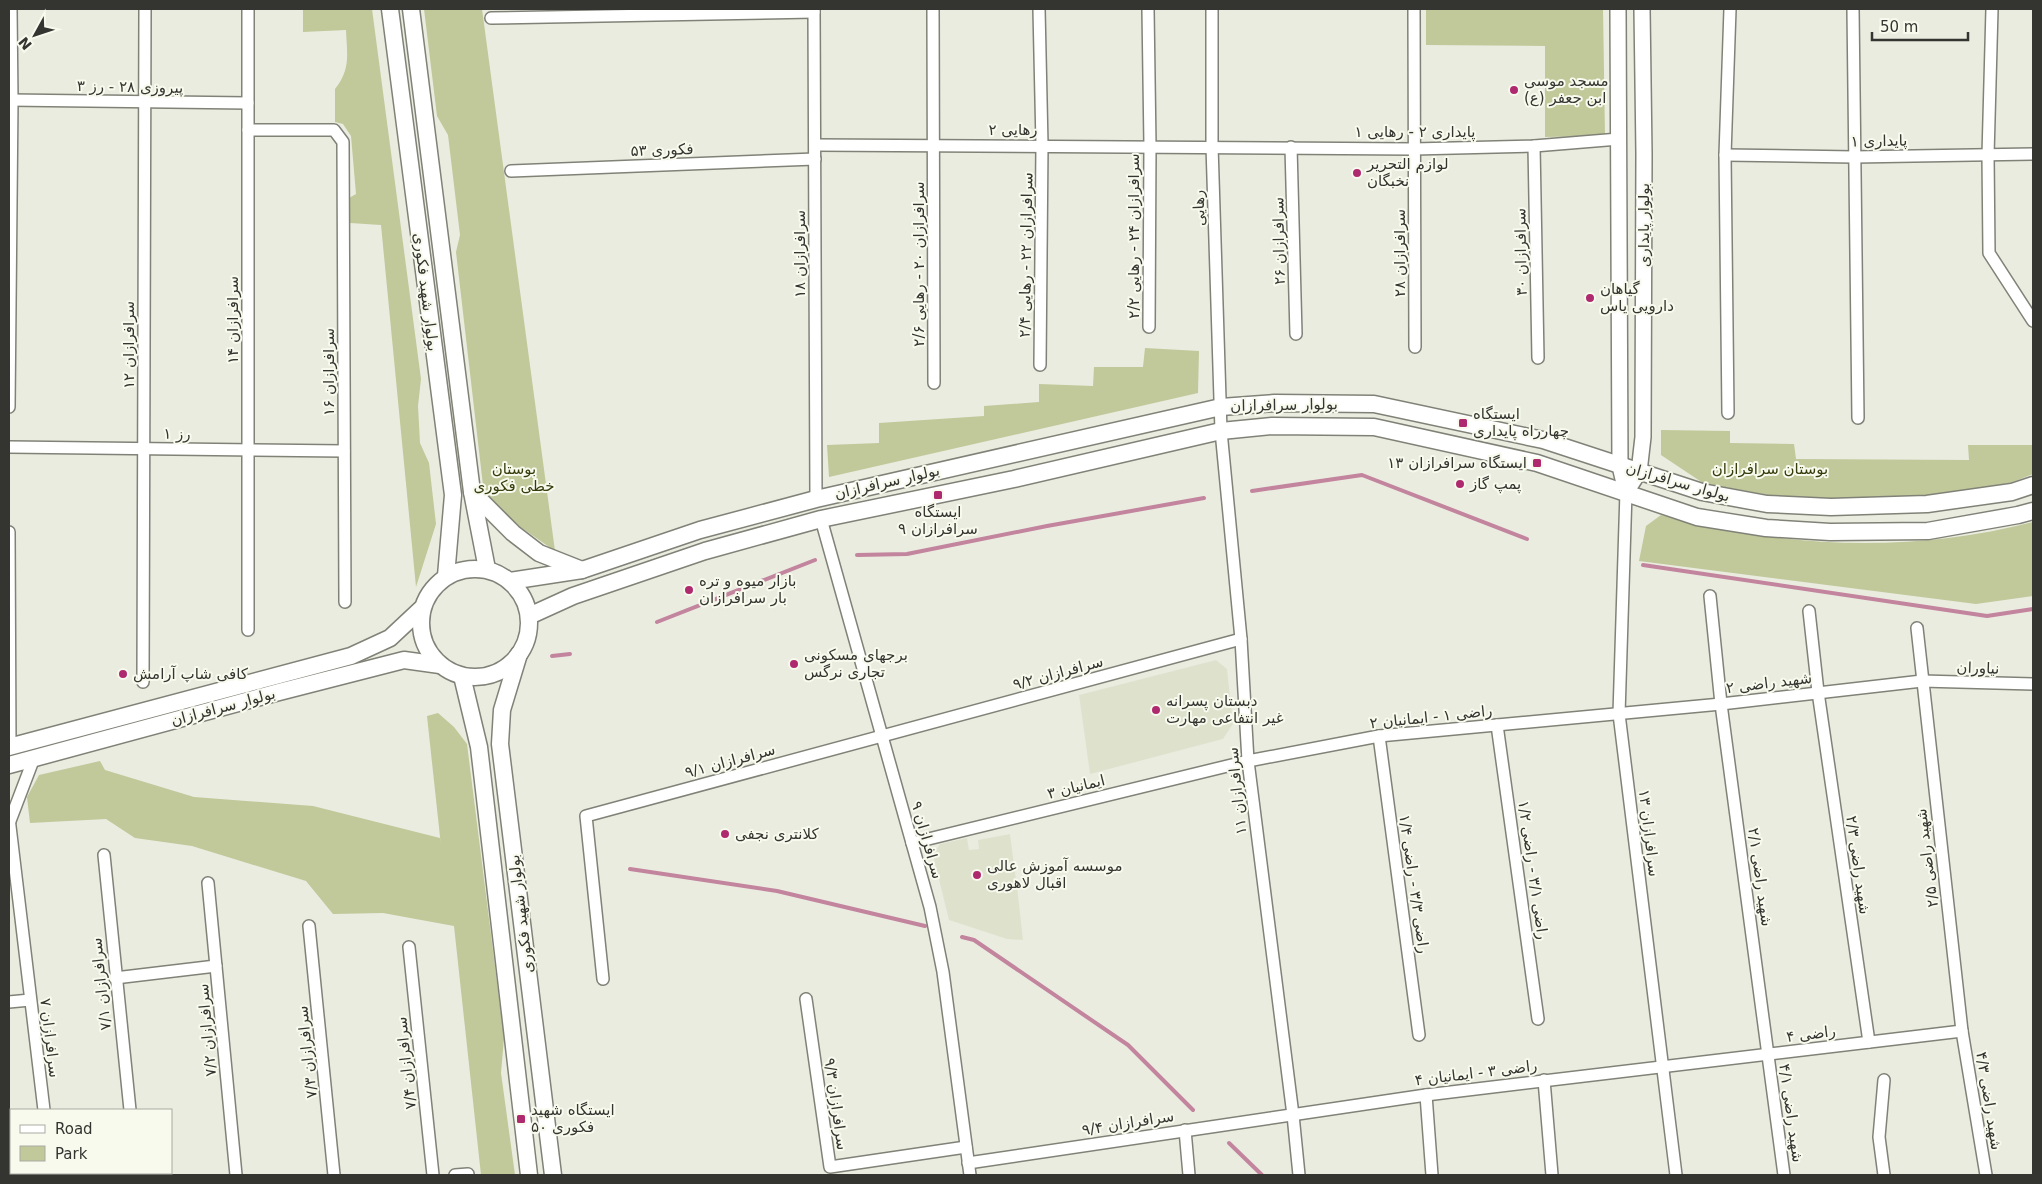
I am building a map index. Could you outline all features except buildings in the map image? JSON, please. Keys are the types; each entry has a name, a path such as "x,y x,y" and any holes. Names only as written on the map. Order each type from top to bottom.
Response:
{"main road":[{"name":"بولوار شهید فکوری","path":"390,9 453,495 446,576"},
{"name":"بولوار شهید فکوری","path":"411,9 472,492 487,569"},
{"name":"بولوار سرافرازان","path":"510,581 582,570 700,530 816,499 1221,407 1275,403 1374,404 1543,440 1702,492 1766,504 1831,507 1927,504 2012,492 2033,485"},
{"name":"بولوار سرافرازان","path":"529,616 573,596 705,551 821,519 1014,479 1222,431 1272,426 1374,427 1537,463 1697,517 1766,528 1830,532 1928,531 2018,516 2033,511"},
{"path":"472,492 512,533 539,553 582,570"},
{"path":"466,568 487,569 510,581 521,593 529,616 528,634 519,654 504,669 484,677 462,676 440,665 428,651 420,631 421,609 430,590 446,576 466,568"},
{"name":"بولوار سرافرازان","path":"9,747 351,656 390,638 421,609"},
{"name":"بولوار شهید فکوری","path":"519,654 502,710 500,744 553,1175"},
{"name":"بولوار سرافرازان","path":"9,765 404,660 440,665"},
{"name":"بولوار شهید فکوری","path":"462,676 479,747 529,1175"}],"street":[{"path":"9,407 11,9"},
{"name":"سرافرازان ۱۲","path":"143,682 145,9"},
{"name":"سرافرازان ۱۴","path":"248,9 248,630"},
{"name":"سرافرازان ۲۰ - رهایی ۲/۶","path":"933,9 934,383"},
{"name":"سرافرازان ۲۲ - رهایی ۲/۴","path":"1040,9 1042,145 1040,365"},
{"name":"سرافرازان ۲۴ - رهایی ۲/۲","path":"1148,9 1150,146 1148,327"},
{"name":"رهایی","path":"1212,9 1212,146 1222,431"},
{"name":"سرافرازان ۲۸","path":"1414,9 1415,347"},
{"name":"بولوار پایداری","path":"1618,9 1620,466 1626,492"},
{"name":"بولوار پایداری","path":"1639,472 1643,417 1644,154 1642,9"},
{"path":"1728,413 1725,155 1730,9"},
{"path":"1853,9 1858,418"},
{"path":"1992,9 1988,154 1989,253 2033,321"},
{"path":"492,18 814,10"},
{"name":"سرافرازان ۱۸","path":"814,10 816,499"},
{"name":"پیروزی ۲۸ - رز ۳","path":"10,100 248,103"},
{"name":"سرافرازان ۱۶","path":"248,130 334,130 343,142 345,602"},
{"name":"پایداری ۲ - رهایی ۱","path":"1212,146 1414,148 1534,146 1619,139"},
{"name":"رهایی ۲","path":"815,145 1212,146"},
{"name":"سرافرازان ۳۰","path":"1534,146 1538,358"},
{"name":"سرافرازان ۲۶","path":"1291,147 1296,334"},
{"name":"پایداری ۱","path":"1725,155 1854,157 2033,154"},
{"name":"فکوری ۵۳","path":"511,170 815,159"},
{"name":"سرافرازان ۱۱","path":"1222,431 1241,639 1248,761 1294,1116 1299,1175"},
{"name":"رز ۱","path":"9,447 344,451"},
{"path":"1626,492 1639,472"},
{"name":"سرافرازان ۱۳","path":"1626,492 1619,714 1676,1175"},
{"name":"سرافرازان ۹","path":"821,519 930,907 943,972 970,1175"},
{"path":"9,532 9,747"},
{"name":"شهید راضی ۲/۱","path":"1710,596 1721,704 1768,1055"},
{"name":"شهید راضی ۲/۳","path":"1809,612 1818,692 1869,1042"},
{"name":"شهید راضی ۲/۵","path":"1917,628 1962,1031"},
{"name":"سرافرازان ۹/۲","path":"882,736 1241,639"},
{"name":"شهید راضی ۲","path":"1619,714 1922,681"},
{"name":"نیاوران","path":"1922,681 2033,684"},
{"name":"راضی ۱ - ایمانیان ۲","path":"1248,761 1379,736 1619,714"},
{"name":"راضی ۳/۱ - راضی ۱/۲","path":"1498,725 1538,1019"},
{"name":"سرافرازان ۹/۱","path":"603,979 586,816 882,736"},
{"name":"راضی ۳/۳ - راضی ۱/۴","path":"1379,736 1419,1035"},
{"path":"10,819 34,758"},
{"name":"ایمانیان ۳","path":"912,843 1248,761"},
{"name":"سرافرازان ۷","path":"10,819 44,1109"},
{"name":"سرافرازان ۷/۱","path":"104,855 115,978 130,1109"},
{"name":"سرافرازان ۷/۲","path":"208,883 236,1175"},
{"name":"سرافرازان ۷/۳","path":"309,926 334,1175"},
{"name":"سرافرازان ۷/۴","path":"409,947 433,1175"},
{"path":"115,978 216,966"},
{"name":"سرافرازان ۹/۳","path":"806,999 831,1171 966,1147"},
{"path":"9,1002 30,1000"},
{"name":"راضی ۴","path":"1663,1066 1962,1031"},
{"name":"شهید راضی ۴/۳","path":"1962,1031 1986,1175"},
{"name":"شهید راضی ۴/۱","path":"1768,1055 1784,1175"},
{"name":"راضی ۳ - ایمانیان ۴","path":"1294,1116 1426,1095 1663,1066"},
{"path":"1544,1080 1552,1175"},
{"path":"1884,1080 1879,1137 1884,1175"},
{"path":"1426,1095 1432,1175"},
{"name":"سرافرازان ۹/۴","path":"968,1163 1185,1130 1294,1116"},
{"path":"1185,1130 1191,1173"},
{"path":"455,1175 468,1174"}],"shaded area":[{"name":"دبستان پسرانه غیر انتفاعی مهارت","path":"1216,660 1227,669 1233,724 1223,739 1090,774 1079,695"},
{"name":"موسسه آموزش عالی اقبال لاهوری","path":"1010,834 1023,940 1007,939 949,920 933,855 940,844 967,838 969,850 979,849 978,840"}],"green space":[{"path":"303,9 372,9 421,379 418,406 420,443 429,463 436,524 416,587 381,225 350,223 349,198 356,194 351,136 343,124 335,122 335,89 344,75 347,61 346,30 303,32"},
{"name":"بوستان خطی فکوری","path":"424,9 482,9 555,551 519,526 484,494 456,252 460,235 448,135 437,116"},
{"path":"1426,9 1603,9 1605,136 1545,137 1545,46 1426,45"},
{"path":"1145,348 1199,351 1198,393 829,477 827,445 879,443 879,423 984,416 984,406 1039,402 1039,384 1093,386 1094,367 1143,367"},
{"name":"بوستان سرافرازان","path":"1661,430 1730,431 1730,443 1794,444 1796,459 1969,460 1968,445 2033,445 2033,474 2010,483 1926,496 1831,500 1769,495 1703,483 1661,455"},
{"path":"1661,515 1754,535 1847,543 1893,543 1939,539 2033,522 2033,596 1976,604 1639,561 1646,526"},
{"path":"438,713 454,727 467,744 504,1038 501,1073 515,1175 481,1175 454,926 383,913 333,914 306,881 192,846 135,838 106,819 30,823 27,797 39,775 100,761 105,770 194,797 313,806 440,838 441,846 427,716"},
{"path":"9,1124 10,1174 42,1175 9,1175"}],"waterway":[{"path":"1252,491 1362,475 1527,539"},
{"path":"857,555 907,554 1047,526 1204,498"},
{"path":"657,622 815,560"},
{"path":"1643,565 1987,616 2033,609"},
{"path":"552,656 570,654"},
{"path":"630,869 777,891 925,926"},
{"path":"962,937 974,940 1128,1045 1193,1110"},
{"path":"1229,1143 1262,1175"}],"place":[{"name":"مسجد موسی ابن جعفر (ع)","path":"1514,90"},
{"name":"لوازم التحریر نخبگان","path":"1357,173"},
{"name":"گیاهان دارویی یاس","path":"1590,298"},
{"name":"ایستگاه چهارراه پایداری","path":"1463,423"},
{"name":"ایستگاه سرافرازان ۱۳","path":"1537,463"},
{"name":"پمپ گاز","path":"1460,484"},
{"name":"ایستگاه سرافرازان ۹","path":"938,495"},
{"name":"بازار میوه و تره بار سرافرازان","path":"689,590"},
{"name":"برجهای مسکونی تجاری نرگس","path":"794,664"},
{"name":"کافی شاپ آرامش","path":"123,674"},
{"name":"دبستان پسرانه غیر انتفاعی مهارت","path":"1156,710"},
{"name":"کلانتری نجفی","path":"725,834"},
{"name":"موسسه آموزش عالی اقبال لاهوری","path":"977,875"},
{"name":"ایستگاه شهید فکوری ۵۰","path":"521,1119"}]}
